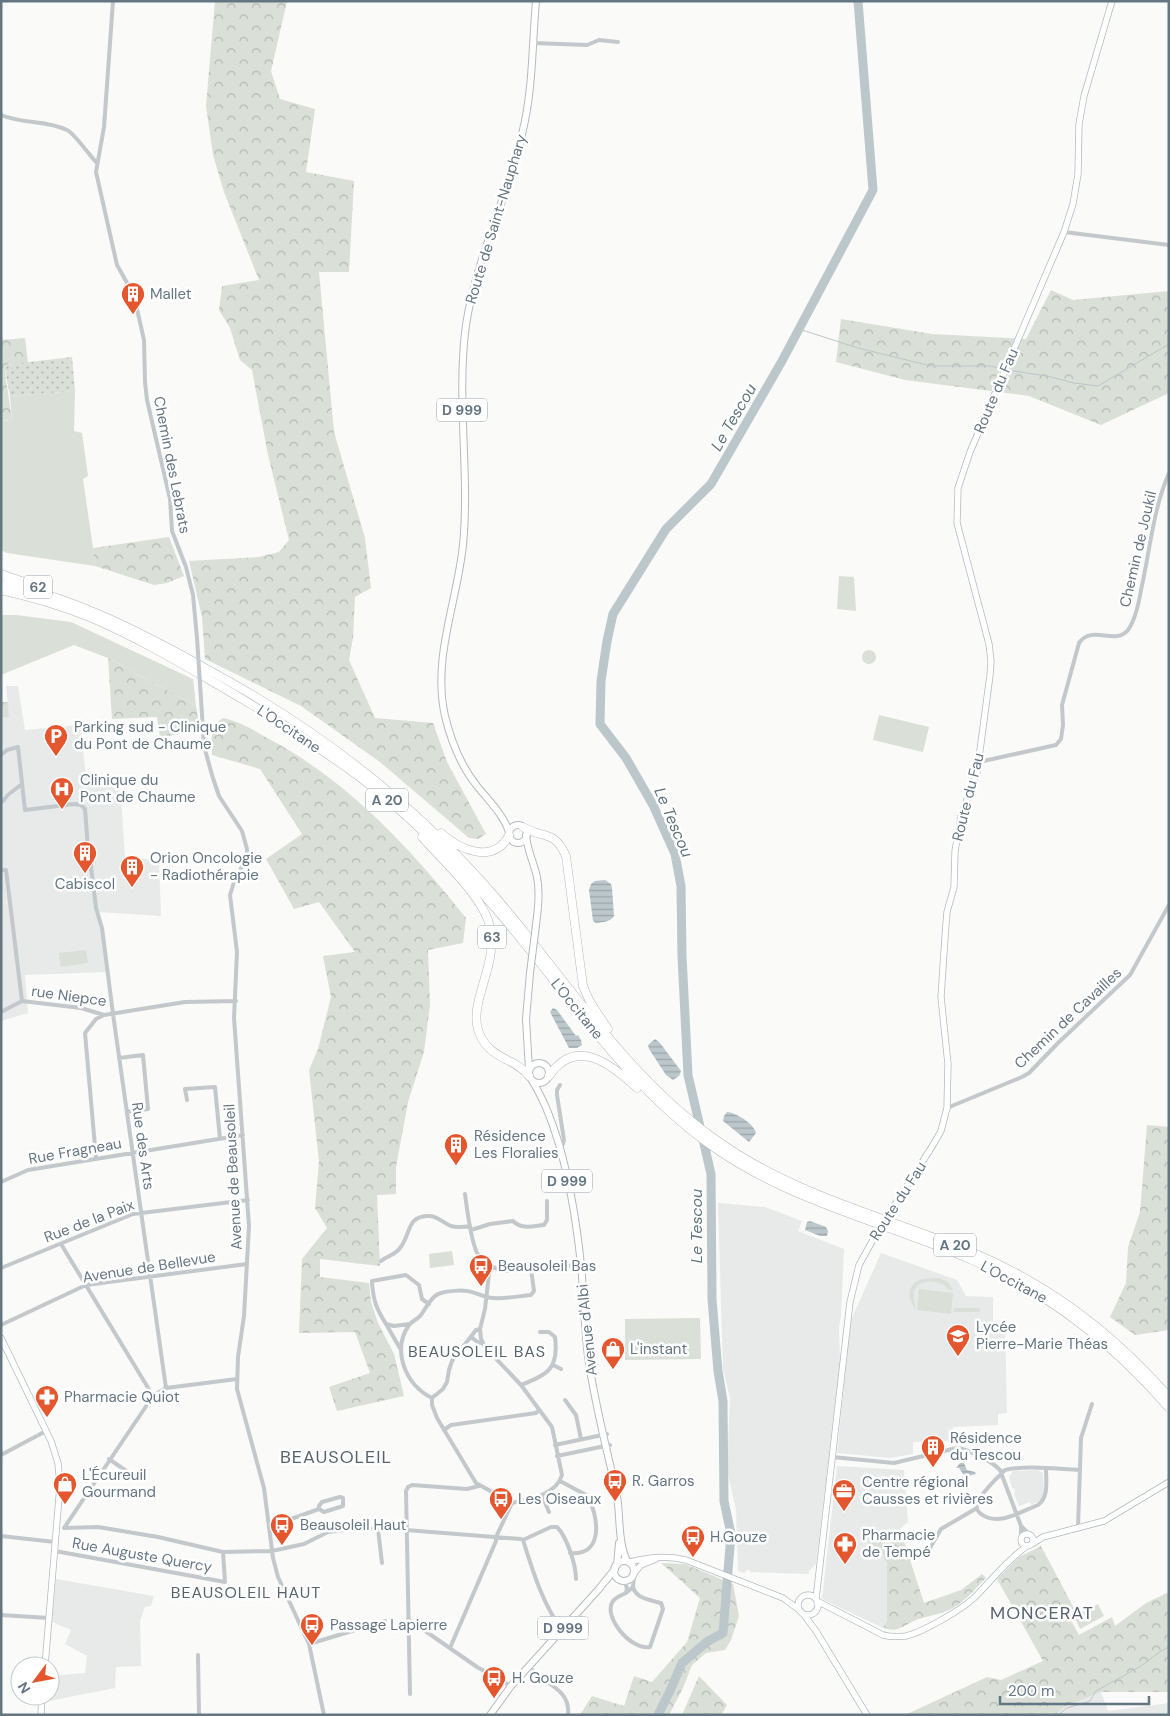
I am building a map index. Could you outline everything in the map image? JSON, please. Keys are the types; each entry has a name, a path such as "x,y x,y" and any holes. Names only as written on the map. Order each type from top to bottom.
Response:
{"highway":[{"name":"62","path":"1,574 48,590 72,603"},
{"name":"L'Occitane","path":"1,583 36,591 72,603 141,633 260,699 330,747 446,845 493,894 634,1068 684,1116 754,1164 794,1185 972,1252 1019,1274 1061,1300 1108,1335 1135,1360 1169,1397"},
{"name":"L'Occitane","path":"1,590 50,603 92,618 134,638 256,706 362,779 396,803 487,899 629,1073 685,1126 750,1170 792,1192 969,1259 1032,1290 1058,1306 1104,1340 1131,1366 1169,1408"},
{"name":"62","path":"1,596 50,603"},
{"path":"396,803 466,850 478,852 494,849 504,843 509,833"},
{"name":"63","path":"396,803 476,897 484,909 490,926 492,949 489,967 477,1006 476,1019 478,1030 485,1044 492,1051 520,1067 531,1076"},
{"path":"523,829 547,835 558,842 563,850 568,866 583,986 593,1008 634,1068"},
{"path":"548,1078 559,1064 574,1058 589,1057 598,1059 614,1068 674,1116"}],"main road":[{"name":"Route de Saint-Nauphary","path":"509,833 497,810 468,772 453,742 443,707 441,668 444,643 459,576 464,532 465,492 462,382 467,323 482,260 512,171 522,134 528,101 536,1"},
{"name":"Route de Saint-Nauphary","path":"497,810 523,829"},
{"path":"512,828 523,829 522,841 516,842 511,839 509,833 512,828"},
{"name":"D 999","path":"523,829 538,891 526,1020 531,1076"},
{"name":"D 999","path":"516,842 532,863"},
{"path":"527,1048 533,1057 547,1067 548,1078 542,1093 543,1100"},
{"path":"542,1064 534,1064 531,1076 541,1083 548,1078"},
{"name":"Avenue d'Albi","path":"531,1076 543,1100 559,1145 574,1218 581,1265 588,1356 606,1434 618,1500 620,1532 624,1554 629,1562"},
{"name":"Avenue d'Albi","path":"616,1567 620,1532"},
{"path":"621,1561 629,1562 634,1566 634,1573 630,1580 622,1581 615,1574 616,1567 621,1561"},
{"name":"D 999","path":"490,1715 511,1686 598,1590 616,1567"},
{"name":"D 999","path":"598,1590 612,1582 622,1581"}],"street":[{"name":"Chemin des Lebrats","path":"113,1 104,127 96,172 117,265 131,290 144,340 147,400 170,499 172,531 186,567 193,594 201,698"},
{"name":"Route du Fau","path":"817,1600 818,1576 850,1302 859,1265 874,1238 933,1146 941,1131 948,1108 948,1064 941,997 947,912 954,887 955,851 961,816 977,773 979,762 991,661 984,623 957,523 958,488 970,452 1064,232 1073,204 1078,174 1078,132 1084,96 1112,1"},
{"path":"533,43 587,45 599,40 618,42"},
{"path":"1,115 10,119 69,130 97,163"},
{"path":"1064,232 1169,245"},
{"name":"Chemin de Joukil","path":"979,762 1056,745 1061,739 1063,725 1062,706 1079,643 1083,637 1090,634 1115,636 1122,634 1127,632 1130,626 1137,608 1147,566 1158,504 1169,473"},
{"name":"Avenue de Beausoleil","path":"201,698 204,746 214,781 224,805 242,830 247,849 246,857 230,895 237,952 234,1018 248,1200 244,1316 238,1356 237,1379 239,1401 264,1488 272,1551 278,1577 309,1644 324,1715"},
{"path":"1,755 7,750 18,747 22,784 1,803"},
{"name":"Rue des Arts","path":"22,784 25,810 74,804 80,805 84,809 96,908 102,928 166,1388"},
{"path":"1,870 6,870 22,1001 1,1012"},
{"name":"Chemin de Cavailles","path":"948,1108 1029,1073 1058,1043 1130,976 1169,905"},
{"name":"rue Niepce","path":"22,1001 81,1008 104,1015 191,1001 236,1001"},
{"path":"96,1158 84,1032 96,1019 104,1015"},
{"path":"119,1058 143,1055 148,1108 127,1112"},
{"path":"559,1145 563,1144 564,1140 556,1095 560,1085"},
{"path":"187,1100 185,1089 215,1087 220,1139"},
{"name":"Rue Fragneau","path":"1,1182 28,1170 132,1152 243,1136"},
{"path":"464,1194 477,1254 492,1266 506,1271 581,1265"},
{"name":"Rue de la Paix","path":"1,1268 142,1212 248,1200"},
{"path":"381,1261 399,1250 404,1243 410,1225 418,1218 430,1216 438,1218 454,1227 471,1228 513,1221 523,1227 544,1225 547,1223 547,1201"},
{"path":"61,1244 153,1396"},
{"name":"Avenue de Bellevue","path":"1,1325 86,1285 247,1264"},
{"path":"432,1398 437,1418 479,1486 512,1503 542,1495 555,1488 560,1481 562,1475 561,1466 557,1456 552,1427 521,1385 482,1342 480,1329 492,1266"},
{"path":"386,1324 394,1326 410,1324 419,1318 434,1297 442,1292 468,1291 493,1298 531,1295 534,1291 531,1269"},
{"path":"374,1275 372,1281 373,1298 376,1307 401,1350"},
{"path":"372,1281 406,1275 419,1285 422,1299 429,1304"},
{"path":"410,1324 403,1339 401,1350 402,1362 410,1381 418,1390 432,1398"},
{"path":"432,1398 439,1393 447,1382 450,1366 476,1330 480,1329"},
{"path":"521,1385 544,1376 553,1365 554,1337 549,1332 540,1332"},
{"path":"471,1337 479,1343 482,1342"},
{"path":"1,1338 46,1432 58,1463 60,1485 46,1656"},
{"path":"553,1365 562,1369"},
{"path":"64,1528 153,1396 166,1388 231,1378 237,1379"},
{"path":"565,1400 576,1415 581,1439"},
{"path":"1078,1527 1079,1470 1083,1429 1092,1404"},
{"path":"444,1430 451,1425 536,1414 539,1410"},
{"path":"1,1455 46,1432"},
{"path":"555,1445 606,1434"},
{"path":"557,1456 608,1446"},
{"path":"832,1457 889,1463 960,1448 993,1464 1002,1473 1021,1526 1022,1544 1029,1545"},
{"path":"110,1458 138,1479"},
{"path":"930,1548 940,1529 977,1508 980,1498 1004,1470 1011,1468 1079,1470"},
{"path":"977,1508 985,1516 1001,1519 1038,1505 1044,1499 1046,1469"},
{"path":"560,1481 588,1496 597,1523 596,1534 590,1547 586,1551 570,1553"},
{"path":"783,1598 811,1595 833,1610 883,1635 892,1637 905,1636 920,1630 963,1606 1012,1558 1029,1545 1043,1537 1109,1518 1169,1482"},
{"path":"410,1694 406,1492 408,1487 412,1485 468,1489 479,1486"},
{"path":"542,1495 549,1512"},
{"path":"269,1527 319,1509 324,1512 343,1506 342,1498 322,1502 319,1509"},
{"path":"450,1648 496,1541 496,1536 512,1503"},
{"path":"1021,1526 1030,1534 1033,1540 1029,1545"},
{"path":"56,1529 98,1527 158,1537 223,1552 272,1551 304,1544 328,1532 360,1528 496,1536 523,1540 552,1527 557,1527 561,1531 570,1553 576,1570 576,1579"},
{"path":"378,1529 382,1563"},
{"path":"1012,1558 1023,1534 1043,1537"},
{"path":"1,1536 55,1542"},
{"path":"523,1540 549,1613 562,1630"},
{"name":"Rue Auguste Quercy","path":"55,1551 225,1582 223,1552"},
{"path":"629,1562 650,1557 679,1558 783,1598 798,1609 816,1631 867,1715"},
{"path":"633,1587 613,1601 610,1610 613,1618 629,1641 644,1647 650,1647 663,1609 661,1603 636,1594 633,1587 634,1573 644,1564 663,1557"},
{"path":"798,1609 797,1605 814,1585 818,1576"},
{"path":"622,1581 627,1588 626,1593"},
{"path":"816,1631 817,1600"},
{"path":"804,1615 833,1610"},
{"path":"1,1614 49,1618"},
{"path":"408,1619 477,1667 511,1686"},
{"path":"309,1644 385,1621"},
{"path":"198,1655 199,1715"},
{"path":"529,1666 536,1674 562,1693 569,1708 568,1715"}],"shaded area":[{"path":"6,686 18,686 25,730 80,725 87,784 120,781 125,856 159,861 161,916 97,912 102,928 108,972 25,975 28,1013 1,1021 1,718 9,717"},
{"path":"605,880 611,884 612,888 614,916 609,921 596,923 593,921 589,890 591,884 595,881"},
{"path":"553,1008 557,1010 576,1036 578,1035 582,1045 577,1048 569,1048 550,1012"},
{"path":"655,1039 681,1071 679,1076 673,1080 666,1075 649,1049 648,1045"},
{"path":"727,1112 740,1117 755,1130 756,1133 749,1142 723,1121"},
{"path":"718,1203 765,1207 802,1221 798,1231 844,1249 839,1327 840,1362 816,1564 809,1571 809,1574 750,1572 750,1570 744,1573 738,1571 736,1510 727,1470 730,1398 723,1369"},
{"path":"810,1221 826,1227 828,1231 827,1236 820,1236 805,1230 807,1222"},
{"name":"Lycée Pierre-Marie Théas","path":"881,1253 957,1280 966,1296 993,1297 993,1321 1005,1322 1007,1413 998,1414 998,1425 953,1427 954,1441 913,1442 913,1454 890,1458 837,1453 851,1320"},
{"path":"960,1463 964,1463 967,1470 976,1474 965,1477 959,1468 956,1468"},
{"path":"837,1466 904,1470 908,1522 900,1529 870,1534 880,1546 887,1564 887,1621 883,1628 822,1599"},
{"path":"1038,1470 1043,1473 1044,1493 1040,1501 1031,1505 1030,1502 1019,1506 1014,1494 1015,1489 1012,1488 1009,1477 1013,1471"},
{"path":"56,1579 154,1596 151,1606 145,1607 140,1621 141,1666 116,1667 115,1688 60,1699 60,1675 85,1673 87,1656 65,1644 71,1630 52,1622"},
{"path":"1101,1692 1108,1711 1169,1703 1169,1715 1056,1715 1064,1707"}],"green space":[{"path":"215,1 287,1 271,71 280,99 315,109 306,172 354,181 349,272 319,272 334,432 365,538 371,588 355,597 353,638 349,660 375,718 433,723 447,762 486,834 478,839 469,838 380,762 301,706 205,659 202,617 189,561 259,557 279,552 289,540 268,455 252,370 240,360 230,328 219,310 222,286 259,280 224,192 213,155 206,106"},
{"path":"1051,290 1073,300 1169,291 1169,393 1101,425 1029,396 905,380 836,362 841,319 932,334 1026,339"},
{"path":"25,338 28,363 4,365 12,420 1,421 1,340"},
{"path":"72,357 75,391 10,396 4,365"},
{"path":"75,391 74,431 82,433 88,476 83,479 95,566 7,553 1,550 1,421 12,420 10,396"},
{"path":"169,537 184,576 167,583 154,585 95,566 93,548"},
{"path":"839,576 854,577 856,611 837,609"},
{"path":"1,615 71,622 193,679 196,706 108,658 74,645 1,675"},
{"path":"869,650 874,652 876,657 874,662 869,664 864,662 862,657 864,652"},
{"path":"108,658 196,706 200,731 160,737 157,717 112,719"},
{"path":"1,702 8,702 9,717 1,718"},
{"path":"879,715 929,727 923,752 873,740"},
{"path":"223,718 248,727 300,757 327,776 401,842 466,918 463,943 428,950 430,1005 424,1052 408,1102 396,1167 396,1194 377,1195 380,1266 320,1259 320,1277 369,1283 371,1302 378,1323 394,1354 404,1396 337,1411 329,1387 370,1373 355,1332 299,1333 302,1259 327,1228 315,1208 319,1161 309,1070 318,1049 331,997 323,956 355,952 319,902 294,909 266,859 302,834 260,769 212,755 213,729"},
{"path":"86,950 88,963 61,967 59,953"},
{"path":"1147,1125 1169,1127 1169,1330 1135,1335 1110,1317 1126,1283 1128,1247 1140,1212"},
{"path":"452,1251 454,1265 430,1268 429,1254"},
{"path":"939,1278 948,1282 953,1290 949,1290 937,1282 922,1283 918,1285 914,1292 915,1308 910,1300 910,1291 914,1283 923,1279"},
{"path":"919,1289 953,1293 951,1314 917,1310"},
{"path":"954,1308 980,1308 980,1312 953,1312"},
{"path":"700,1318 701,1359 625,1360 625,1319"},
{"path":"900,1529 924,1603 961,1590 982,1574 986,1578 953,1608 893,1630 883,1628 887,1621 887,1564 880,1547 868,1545 869,1534"},
{"path":"1041,1546 1076,1612 1069,1617 1079,1635 1112,1617 1115,1626 1146,1603 1169,1592 1169,1692 1101,1692 1064,1707 1056,1715 905,1715 987,1677 1001,1680 1043,1661 997,1579 1019,1557"},
{"path":"661,1563 685,1564 733,1584 739,1616 731,1640 725,1650 706,1653 692,1665 669,1715 580,1715 592,1696 624,1706 634,1676 652,1682 687,1642 700,1598"},
{"path":"1098,1604 1104,1616 1080,1629 1074,1616"},
{"path":"699,1676 727,1705 721,1715 682,1715"}],"waterway":[{"name":"Le Tescou","path":"658,1715 682,1663 708,1641 723,1633 731,1534 724,1501 723,1401 718,1371 712,1299 711,1174 688,1075 682,956 681,886 675,854 653,805 626,758 600,724 601,681 613,614 666,529 711,484 782,361 873,190 858,1"},
{"path":"799,329 858,348 931,366 990,366 1003,369"},
{"path":"1007,370 1098,386 1169,344"},
{"path":"1058,1715 1067,1708 1090,1701 1096,1691 1141,1666 1169,1647"}],"place":[{"name":"Mallet","path":"133,315"},
{"name":"Parking sud - Clinique du Pont de Chaume","path":"56,757"},
{"name":"Clinique du Pont de Chaume","path":"62,810"},
{"name":"Cabiscol","path":"85,874"},
{"name":"Orion Oncologie - Radiothérapie","path":"132,888"},
{"name":"Résidence Les Floralies","path":"456,1166"},
{"name":"Beausoleil Bas","path":"481,1287"},
{"name":"Lycée Pierre-Marie Théas","path":"958,1357"},
{"name":"L'instant","path":"613,1370"},
{"name":"Pharmacie Quiot","path":"47,1418"},
{"name":"Résidence du Tescou","path":"933,1468"},
{"name":"R. Garros","path":"615,1502"},
{"name":"L'Écureuil Gourmand","path":"65,1505"},
{"name":"Centre régional Causses et rivières","path":"844,1512"},
{"name":"Les Oiseaux","path":"501,1520"},
{"name":"Beausoleil Haut","path":"282,1546"},
{"name":"H.Gouze","path":"693,1558"},
{"name":"Pharmacie de Tempé","path":"845,1565"},
{"name":"Passage Lapierre","path":"312,1646"},
{"name":"H. Gouze","path":"494,1699"}],"district":[{"name":"BEAUSOLEIL BAS","path":"477,1351"},
{"name":"BEAUSOLEIL","path":"336,1457"},
{"name":"BEAUSOLEIL HAUT","path":"246,1592"},
{"name":"MONCERAT","path":"1042,1613"}]}
